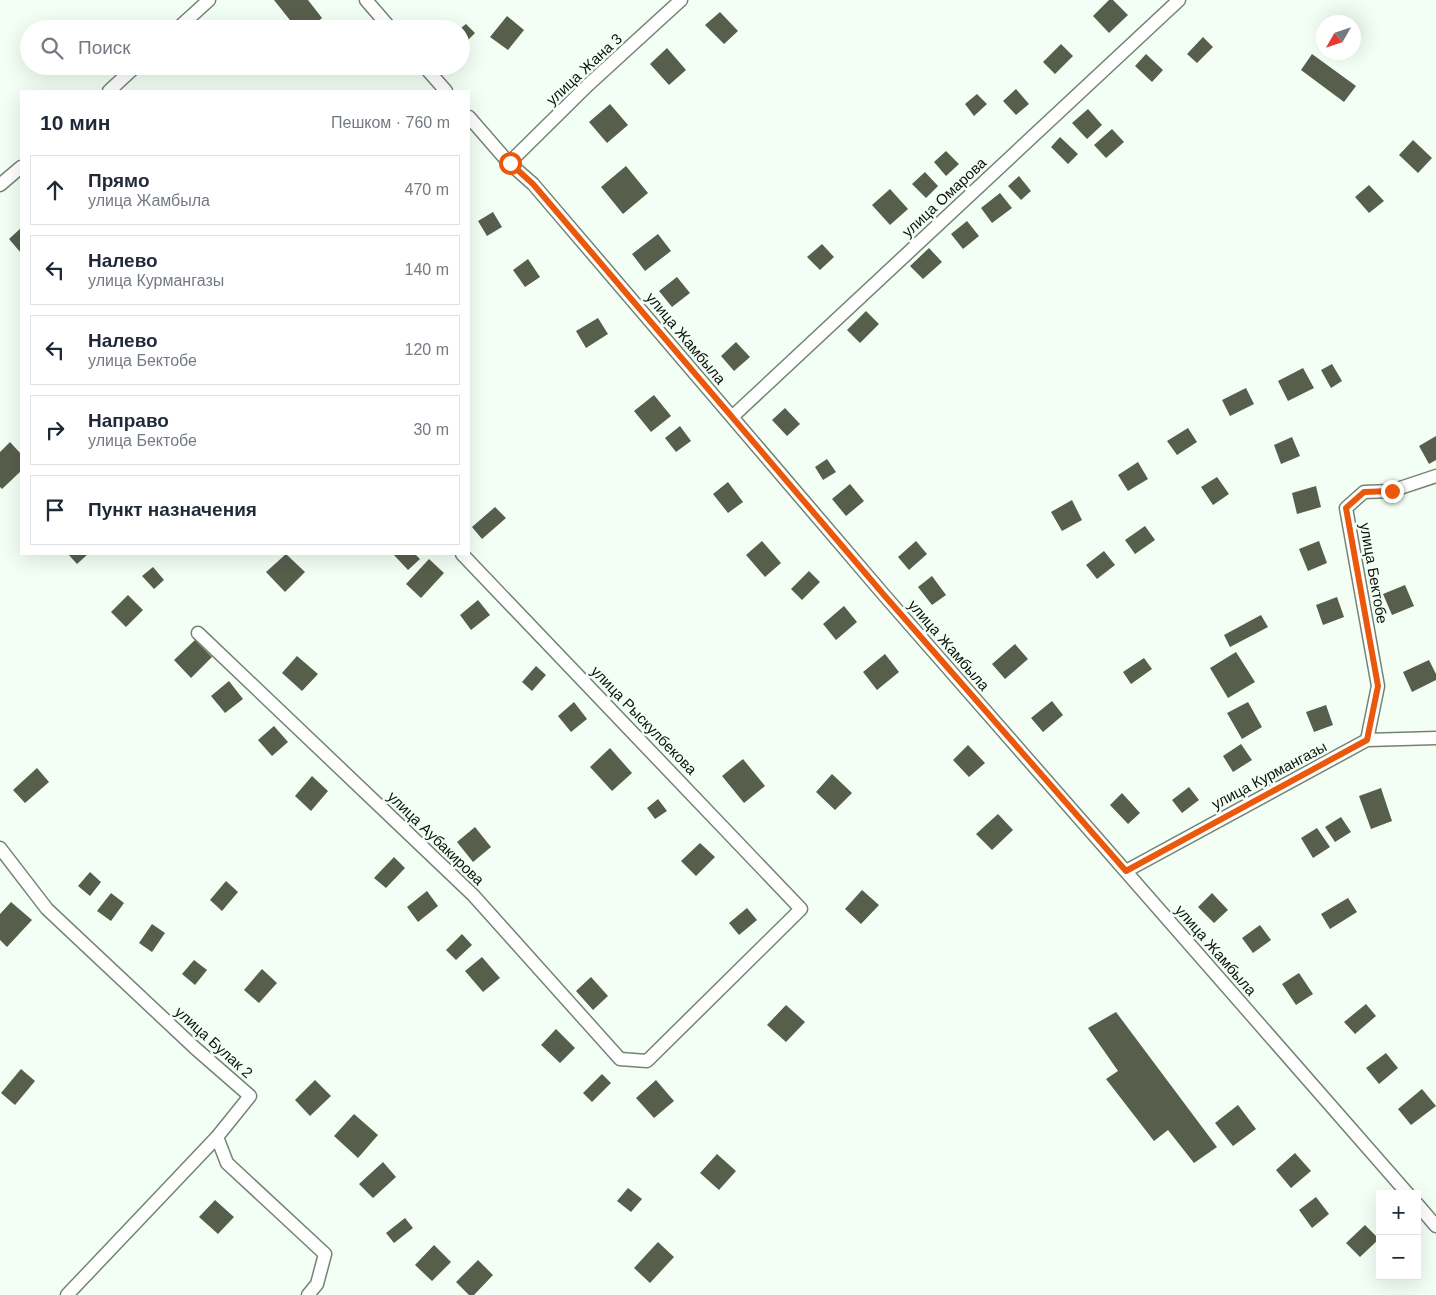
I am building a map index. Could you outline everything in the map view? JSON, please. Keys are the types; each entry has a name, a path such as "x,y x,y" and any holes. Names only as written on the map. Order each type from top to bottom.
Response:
{"street":[{"path":"187,20 208,0"},
{"path":"366,0 383,20"},
{"name":"улица Жана 3","path":"510,163 588,85 682,0"},
{"name":"улица Омарова","path":"732,417 1179,0"},
{"path":"110,90 126,75"},
{"path":"432,75 445,90"},
{"name":"улица Жамбыла","path":"470,118 510,163 533,184 884,595 1405,1190"},
{"path":"0,185 20,168"},
{"name":"улица Бектобе","path":"1367,740 1378,686 1346,508 1364,492 1392,491 1436,476"},
{"name":"улица Рыскулбекова","path":"463,555 801,909 647,1062"},
{"name":"улица Аубакирова","path":"198,633 472,895 620,1058 647,1062"},
{"name":"улица Курмангазы","path":"1126,871 1367,740 1436,738"},
{"name":"улица Булак 2","path":"0,848 47,909 195,1048 250,1096 217,1136"},
{"path":"67,1295 217,1136 228,1163 325,1254 318,1284 308,1295"},
{"path":"1421,1209 1436,1226"}],"building":[{"path":"274,0 308,0 322,18 320,20 290,20"},
{"path":"1109,0 1113,0 1128,15 1109,33 1093,16"},
{"path":"720,12 738,31 724,44 705,25"},
{"path":"507,16 524,30 508,50 490,37"},
{"path":"470,28 475,33 470,38"},
{"path":"1203,37 1213,47 1197,63 1187,54"},
{"path":"1061,44 1073,56 1055,74 1043,62"},
{"path":"667,48 686,70 669,85 650,64"},
{"path":"1146,54 1163,70 1152,82 1135,66"},
{"path":"1312,54 1316,57 1316,60 1320,60 1356,86 1344,102 1301,70"},
{"path":"1016,89 1029,104 1016,115 1003,101"},
{"path":"977,94 987,104 974,116 965,104"},
{"path":"610,104 628,125 607,143 589,122"},
{"path":"1088,109 1102,125 1087,139 1072,123"},
{"path":"1112,129 1124,142 1106,158 1094,145"},
{"path":"1060,137 1078,154 1068,164 1051,147"},
{"path":"1413,140 1432,158 1418,173 1399,155"},
{"path":"946,151 959,164 946,176 934,162"},
{"path":"626,166 648,193 623,214 601,187"},
{"path":"925,172 938,186 926,198 912,184"},
{"path":"1019,176 1031,191 1021,200 1008,186"},
{"path":"1369,185 1384,201 1369,213 1355,197"},
{"path":"890,189 908,209 890,225 872,205"},
{"path":"1000,193 1012,208 992,223 981,208"},
{"path":"493,212 502,227 487,236 478,221"},
{"path":"967,221 979,236 963,249 951,234"},
{"path":"20,229 20,252 9,239"},
{"path":"658,234 671,251 645,271 632,254"},
{"path":"822,244 834,257 820,270 807,257"},
{"path":"929,248 942,262 923,279 910,266"},
{"path":"528,259 540,277 525,287 513,270"},
{"path":"677,277 690,293 672,307 659,291"},
{"path":"866,311 879,324 860,343 847,330"},
{"path":"598,318 608,334 586,348 576,331"},
{"path":"736,342 750,357 734,371 721,356"},
{"path":"1332,364 1342,381 1331,388 1321,370"},
{"path":"1303,368 1314,388 1288,401 1278,381"},
{"path":"1246,388 1254,404 1230,416 1222,400"},
{"path":"654,395 671,416 651,432 634,411"},
{"path":"785,408 800,424 787,436 772,420"},
{"path":"680,426 691,441 676,452 665,438"},
{"path":"1188,428 1197,442 1177,455 1167,441"},
{"path":"1436,436 1436,460 1429,464 1419,446"},
{"path":"1292,437 1300,456 1281,464 1274,445"},
{"path":"10,442 20,453 20,472 2,489 0,487 0,452"},
{"path":"827,459 836,472 823,480 815,467"},
{"path":"1138,462 1148,479 1128,491 1118,475"},
{"path":"1217,477 1229,494 1213,505 1201,487"},
{"path":"728,482 743,502 728,513 713,494"},
{"path":"850,484 864,501 846,516 832,499"},
{"path":"1316,486 1321,507 1297,514 1292,493"},
{"path":"1072,500 1082,520 1062,531 1051,512"},
{"path":"495,507 506,518 482,539 472,527"},
{"path":"1145,526 1155,540 1135,554 1125,540"},
{"path":"762,541 781,563 765,577 746,555"},
{"path":"916,541 927,554 909,570 898,557"},
{"path":"1319,541 1327,563 1308,571 1299,549"},
{"path":"1104,551 1115,565 1097,579 1086,565"},
{"path":"69,555 87,555 77,564"},
{"path":"287,555 305,572 285,592 266,572"},
{"path":"394,555 416,555 420,559 408,570"},
{"path":"429,559 444,573 421,598 406,584"},
{"path":"153,567 164,580 154,589 142,576"},
{"path":"809,571 820,582 802,600 791,589"},
{"path":"932,576 946,595 932,605 918,587"},
{"path":"1405,585 1414,606 1392,615 1383,594"},
{"path":"128,595 143,610 126,627 111,612"},
{"path":"1337,597 1344,617 1323,625 1316,605"},
{"path":"478,600 490,615 471,630 460,615"},
{"path":"844,606 857,622 836,640 823,624"},
{"path":"1261,615 1268,627 1230,647 1224,635"},
{"path":"195,640 212,657 191,678 174,660"},
{"path":"1015,644 1028,659 1005,679 992,664"},
{"path":"1236,652 1255,682 1228,698 1210,668"},
{"path":"885,654 899,672 877,690 863,672"},
{"path":"297,656 318,674 302,691 282,673"},
{"path":"1144,658 1152,669 1131,684 1123,672"},
{"path":"1429,660 1436,674 1436,680 1412,692 1403,672"},
{"path":"536,666 546,675 532,691 522,682"},
{"path":"229,681 243,699 225,713 211,696"},
{"path":"1052,701 1063,715 1043,732 1031,718"},
{"path":"574,702 587,719 571,732 558,716"},
{"path":"1248,702 1262,727 1242,739 1227,713"},
{"path":"1326,705 1333,725 1314,732 1306,712"},
{"path":"274,726 288,742 272,756 258,740"},
{"path":"1241,744 1252,760 1233,772 1223,756"},
{"path":"968,745 985,763 969,777 953,760"},
{"path":"610,748 632,773 612,791 590,767"},
{"path":"743,759 765,786 744,803 722,776"},
{"path":"37,768 49,782 25,803 13,790"},
{"path":"832,774 852,793 835,810 816,792"},
{"path":"312,776 328,791 311,811 295,796"},
{"path":"1189,787 1199,800 1182,813 1172,800"},
{"path":"1381,788 1392,821 1371,829 1359,796"},
{"path":"1122,793 1140,813 1128,824 1110,805"},
{"path":"658,799 667,811 655,819 647,808"},
{"path":"998,814 1013,830 992,850 976,834"},
{"path":"1341,817 1351,832 1335,842 1325,827"},
{"path":"475,827 491,847 473,862 457,842"},
{"path":"1317,828 1330,847 1313,858 1301,838"},
{"path":"700,843 715,857 696,876 681,861"},
{"path":"394,857 405,868 386,888 374,878"},
{"path":"90,872 101,882 90,896 78,886"},
{"path":"226,881 238,892 222,911 210,900"},
{"path":"862,890 879,905 861,924 845,909"},
{"path":"427,891 438,906 418,922 407,907"},
{"path":"111,893 124,903 111,921 97,911"},
{"path":"1212,893 1228,910 1214,923 1198,907"},
{"path":"1348,898 1357,912 1330,929 1321,914"},
{"path":"11,902 32,920 7,947 0,940 0,914"},
{"path":"747,908 757,920 739,935 729,923"},
{"path":"152,924 165,933 152,952 139,943"},
{"path":"1260,925 1271,940 1253,953 1242,938"},
{"path":"462,934 472,945 456,960 446,950"},
{"path":"482,957 500,978 483,992 465,971"},
{"path":"194,960 207,970 195,985 182,974"},
{"path":"262,969 277,983 259,1003 244,990"},
{"path":"1299,973 1313,994 1296,1005 1282,984"},
{"path":"591,977 608,996 593,1010 576,991"},
{"path":"1366,1004 1376,1016 1355,1034 1344,1022"},
{"path":"786,1005 805,1022 786,1042 767,1025"},
{"path":"1116,1012 1217,1147 1194,1163 1168,1130 1154,1141 1106,1079 1118,1071 1088,1028"},
{"path":"556,1029 575,1048 560,1063 541,1045"},
{"path":"1386,1053 1398,1068 1379,1084 1366,1068"},
{"path":"21,1069 35,1081 15,1105 1,1093"},
{"path":"602,1074 611,1083 592,1102 583,1093"},
{"path":"315,1080 331,1096 310,1116 295,1100"},
{"path":"656,1080 674,1101 654,1118 636,1098"},
{"path":"1422,1089 1436,1106 1411,1125 1398,1109"},
{"path":"1238,1105 1256,1129 1233,1146 1215,1123"},
{"path":"354,1114 378,1135 358,1158 334,1136"},
{"path":"1295,1153 1311,1171 1291,1188 1276,1170"},
{"path":"717,1154 736,1171 719,1190 700,1173"},
{"path":"383,1162 396,1177 373,1198 359,1184"},
{"path":"628,1188 642,1199 631,1212 617,1201"},
{"path":"1316,1197 1329,1214 1312,1228 1299,1210"},
{"path":"215,1200 234,1217 218,1234 199,1217"},
{"path":"405,1218 413,1228 394,1243 386,1233"},
{"path":"1365,1225 1376,1236 1376,1242 1360,1257 1346,1243"},
{"path":"658,1242 674,1257 650,1283 634,1268"},
{"path":"434,1245 451,1262 432,1281 415,1265"},
{"path":"478,1260 493,1275 474,1295 469,1295 456,1282"}],"route":[{"path":"510,163 533,184 884,595 1126,871 1367,740 1378,686 1346,508 1364,492 1392,491"}]}
